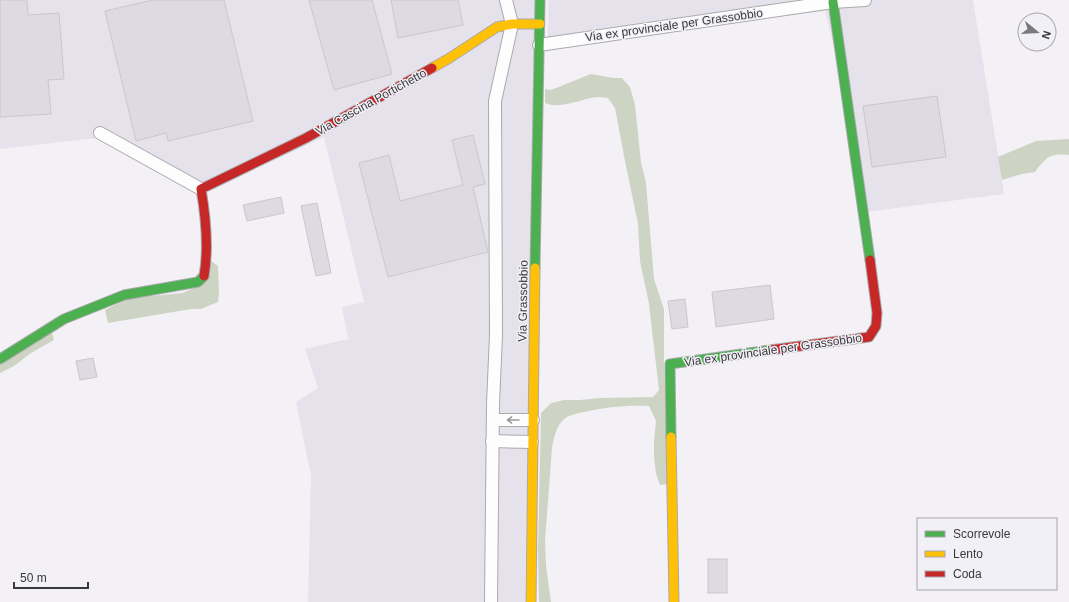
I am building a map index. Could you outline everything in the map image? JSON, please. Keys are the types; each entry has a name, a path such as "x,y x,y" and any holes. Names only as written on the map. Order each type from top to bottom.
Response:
{"street":[{"path":"491,602 492,420 496,335 495,101 512,24 506,0"},
{"name":"Via Grassobbio","path":"531,602 532,442 540,0"},
{"name":"Via ex provinciale per Grassobbio","path":"539,45 833,2 865,0"},
{"name":"Via ex provinciale per Grassobbio","path":"674,602 670,364 869,337 876,326 877,313 833,2"},
{"name":"Via Cascina Portichetto","path":"201,189 306,138 448,59 497,27 512,24 540,24"},
{"path":"0,359 64,319 124,295 198,282 204,277 206,268 206,216 201,189 100,133"},
{"path":"492,420 533,420"},
{"path":"492,441 532,442"}],"shaded area":[{"path":"0,0 536,0 525,602 308,602 311,476 296,402 318,388 305,349 348,339 342,307 364,302 324,137 200,195 97,138 0,149"},
{"path":"549,0 973,0 1004,194 858,213 837,59 825,11 673,29 547,49"}],"green space":[{"path":"591,74 622,78 630,87 635,105 641,162 646,183 654,279 664,309 664,362 668,484 660,485 656,474 654,441 656,421 649,406 624,406 600,409 574,414 565,419 557,430 552,448 545,541 546,566 551,602 539,602 538,552 541,413 551,403 564,400 653,397 659,390 649,304 640,261 638,224 615,108 608,98 600,97 558,105 545,103 545,89 551,90"},
{"path":"1069,139 1069,155 1049,157 1035,172 1002,180 998,157 1036,141"},
{"path":"211,261 218,266 218,302 201,309 191,309 108,323 105,310 128,298 183,293 204,283"},
{"path":"52,333 54,340 31,353 14,366 0,373 0,364"}],"building":[{"path":"0,0 27,0 28,15 59,13 64,79 48,80 51,114 0,117"},
{"path":"153,0 224,0 253,121 168,141 166,133 136,141 105,11"},
{"path":"309,0 372,0 392,74 334,90"},
{"path":"391,0 458,0 463,25 398,38"},
{"path":"937,96 946,157 872,167 863,106"},
{"path":"473,135 485,184 473,187 488,252 388,277 359,163 389,155 400,201 463,185 452,140"},
{"path":"281,197 284,213 247,221 243,205"},
{"path":"317,203 331,273 316,276 301,206"},
{"path":"770,285 774,319 716,327 712,292"},
{"path":"685,299 688,327 672,329 668,301"},
{"path":"93,358 97,377 80,380 76,361"},
{"path":"708,559 727,559 727,593 708,593"}],"traffic: fast":[{"path":"535,268 540,0"},
{"path":"833,2 870,260"},
{"path":"0,359 64,319 124,295 198,282 204,276"},
{"path":"671,437 670,364 770,350"}],"traffic: slow":[{"path":"432,68 497,27 512,24 540,24"},
{"path":"531,602 535,268"},
{"path":"671,437 674,602"}],"traffic: jam":[{"path":"204,276 206,265 206,232 201,189 306,138 432,68"},
{"path":"770,350 869,337 876,326 877,313 870,260"}]}
